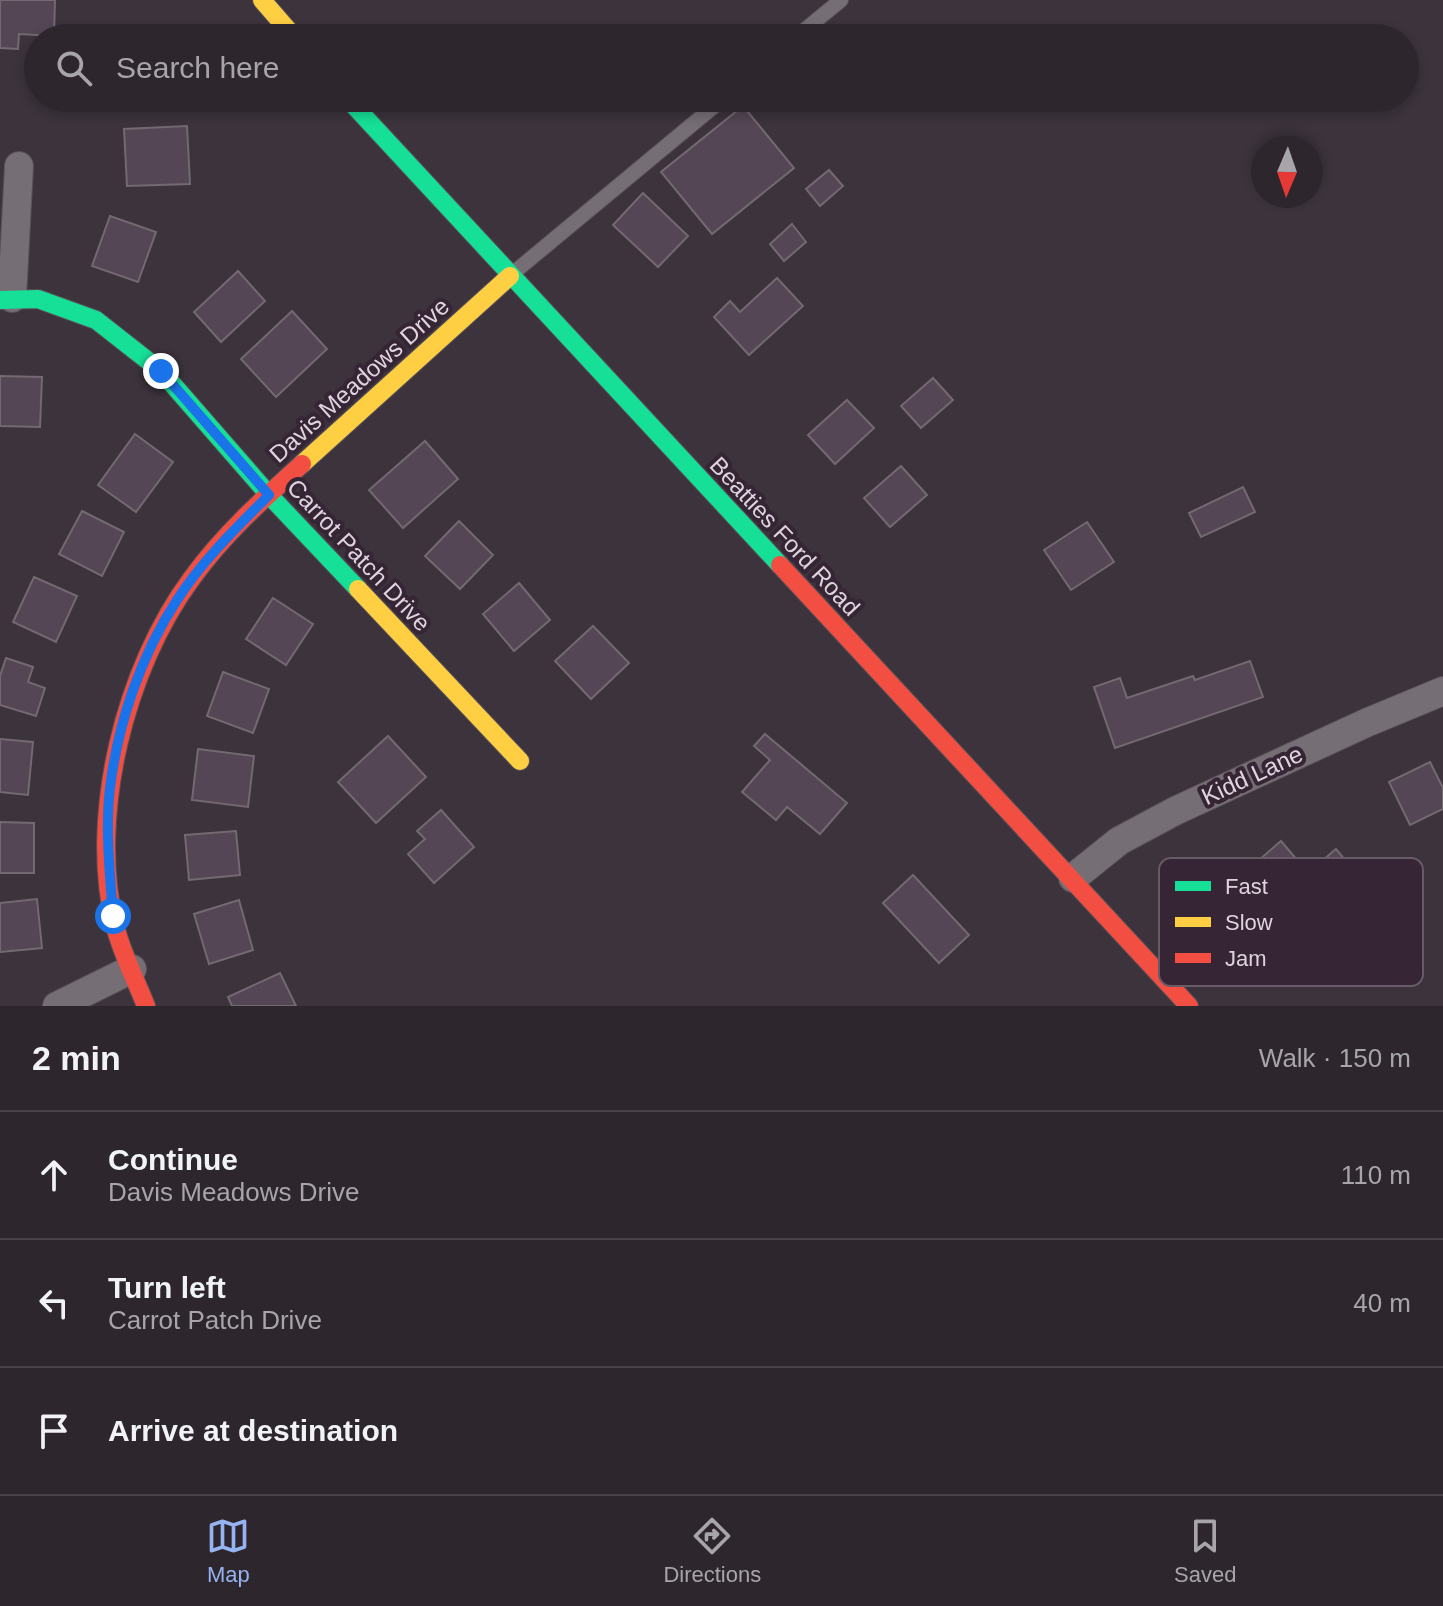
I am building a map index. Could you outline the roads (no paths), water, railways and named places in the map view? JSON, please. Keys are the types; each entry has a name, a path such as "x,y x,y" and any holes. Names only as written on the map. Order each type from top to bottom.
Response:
{"street":[{"path":"262,0 283,24"},
{"name":"Beatties Ford Road","path":"360,112 1159,973"},
{"path":"6,299 19,166"},
{"name":"Davis Meadows Drive","path":"146,1006 113,916 109,856 109,790 120,736 140,670 177,600 227,537 269,495 510,276"},
{"name":"Carrot Patch Drive","path":"6,299 38,299 96,320 161,371 269,495 520,761"},
{"name":"Kidd Lane","path":"1073,878 1119,841 1175,811 1443,691"},
{"path":"57,1006 132,969"},
{"name":"Beatties Ford Road","path":"1171,986 1189,1006"}],"lane":[{"path":"812,24 841,0"},
{"path":"510,276 707,112"}]}
